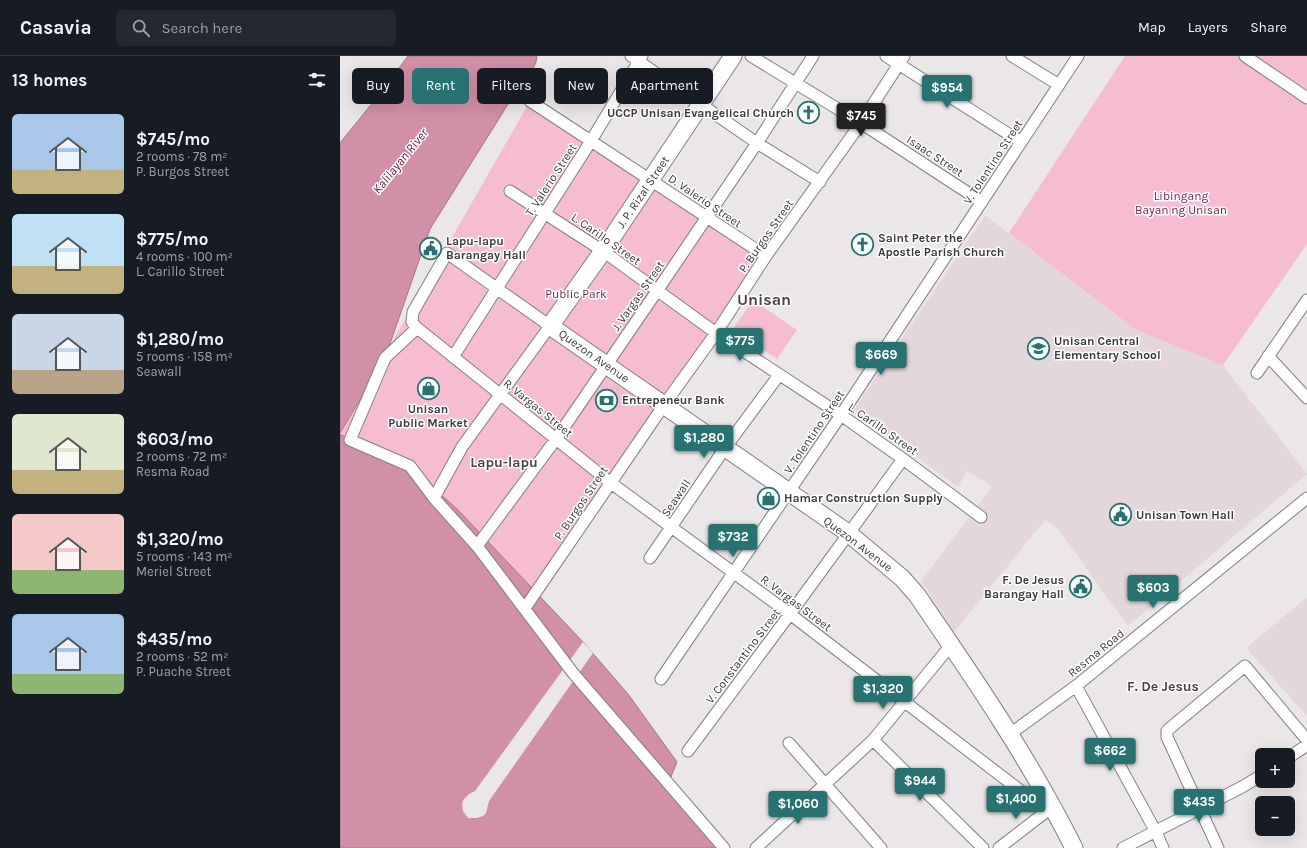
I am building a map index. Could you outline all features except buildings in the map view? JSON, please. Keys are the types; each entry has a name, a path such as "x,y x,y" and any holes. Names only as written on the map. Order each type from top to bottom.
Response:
{"main road":[{"name":"J. P. Rizal Street","path":"550,326 702,105 733,56"},
{"name":"Quezon Avenue","path":"550,326 848,534 902,578 910,586 1010,734 1050,809 1074,848"}],"street":[{"name":"Isaac Street","path":"751,56 861,123 982,202"},
{"name":"J. Vargas Street","path":"477,546 556,439 606,364 658,292 813,56"},
{"path":"886,56 902,60 1021,142"},
{"path":"1012,56 1059,85"},
{"name":"V. Tolentino Street","path":"661,679 841,415 1078,56"},
{"path":"1245,56 1307,98"},
{"path":"637,58 757,143 820,182"},
{"name":"T. Valerio Street","path":"453,357 591,141 637,58"},
{"name":"P. Burgos Street","path":"525,608 664,405 716,333 766,256 861,123 902,60"},
{"name":"D. Valerio Street","path":"535,104 766,256"},
{"name":"L. Carillo Street","path":"510,191 603,251 716,333 841,415 981,517"},
{"path":"434,498 462,447 550,326 447,253 413,312 415,325 385,358 350,440 410,466 434,498 477,546 573,673 724,848"},
{"path":"1257,373 1306,304"},
{"name":"R. Vargas Street","path":"415,325 611,483 790,614 905,702 1050,809"},
{"path":"1268,356 1307,398"},
{"name":"Seawall","path":"650,558 725,448 779,375"},
{"name":"V. Constantino Street","path":"688,751 903,459"},
{"name":"Resma Road","path":"1010,734 1076,686 1307,498"},
{"path":"756,848 873,740 951,646"},
{"path":"1218,848 1168,737 1168,731 1170,728 1244,666 1307,740"},
{"path":"1076,686 1156,832 1163,848"},
{"path":"873,740 983,848"},
{"path":"789,742 881,848"},
{"path":"1295,753 1307,745"},
{"path":"1123,848 1255,779"},
{"path":"999,848 1050,809"}],"shaded area":[{"path":"985,215 1136,330 1223,365 1307,474 1128,626 1058,529 1045,520 954,632 921,581 992,486 967,471 958,487 853,411"},
{"path":"1307,597 1307,716 1246,648"}],"green space":[{"name":"Libingang Bayan ng Unisan","path":"1125,56 1307,56 1307,244 1223,365 1136,330 1009,233"},
{"name":"Public Park","path":"528,104 535,104 766,256 525,608 340,433"},
{"path":"753,300 797,330 777,359 733,329"}],"water":[{"name":"Kalilayan River","path":"408,56 537,56 533,68 477,68 477,104 508,104 430,229 385,358 340,433 340,143 372,104 404,104 404,68 399,68"},
{"path":"340,434 350,440 410,466 459,511 583,642 628,694 677,762 668,784 723,848 340,848"}],"pier":[{"path":"583,642 593,653 489,801 486,813 477,818 468,818 463,811 463,800 475,791"}],"place":[{"name":"UCCP Unisan Evangelical Church","path":"809,113"},
{"name":"Saint Peter the Apostle Parish Church","path":"862,245"},
{"name":"Lapu-lapu Barangay Hall","path":"430,248"},
{"name":"Unisan Central Elementary School","path":"1038,348"},
{"name":"Unisan Public Market","path":"428,388"},
{"name":"Entrepeneur Bank","path":"607,400"},
{"name":"Hamar Construction Supply","path":"769,498"},
{"name":"Unisan Town Hall","path":"1121,515"},
{"name":"F. De Jesus Barangay Hall","path":"1080,587"}],"district":[{"name":"Unisan","path":"764,299"},
{"name":"Lapu-lapu","path":"504,462"},
{"name":"F. De Jesus","path":"1163,686"}]}
